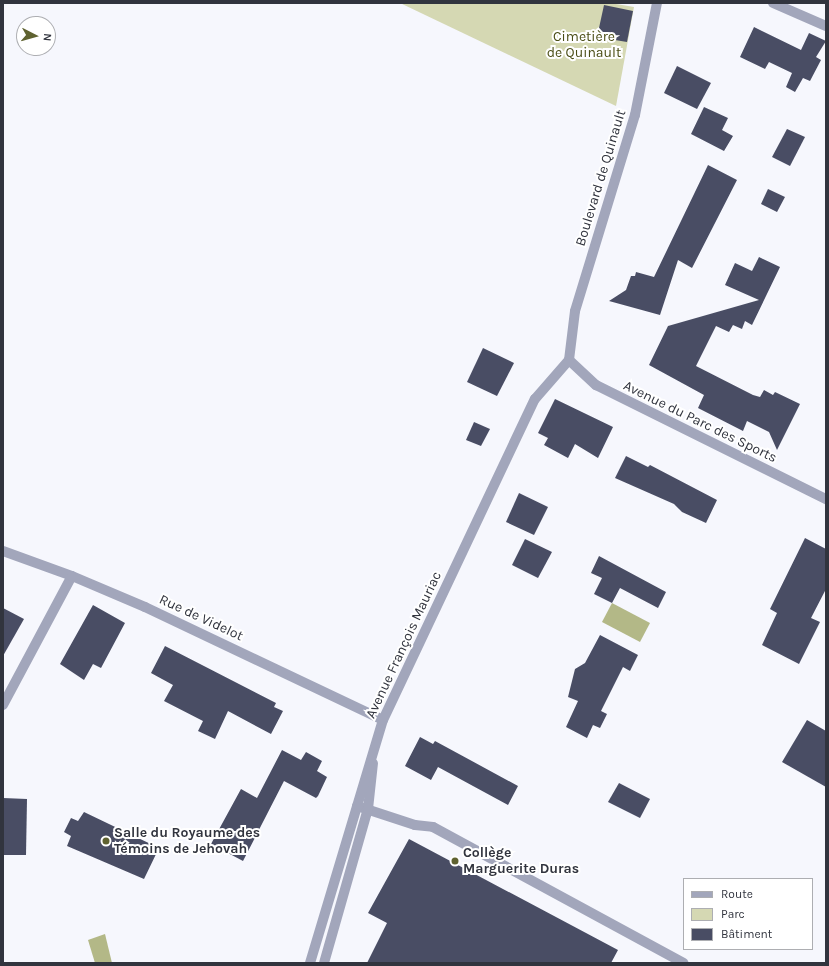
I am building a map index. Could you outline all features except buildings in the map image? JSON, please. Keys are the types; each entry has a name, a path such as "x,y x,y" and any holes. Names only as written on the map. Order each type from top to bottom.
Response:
{"street":[{"name":"Boulevard de Quinault","path":"569,360 575,311 635,115 656,3"},
{"path":"773,3 826,26"},
{"name":"Avenue du Parc des Sports","path":"569,360 596,386 826,499"},
{"name":"Avenue François Mauriac","path":"310,963 383,720 535,399 569,360"},
{"name":"Rue de Videlot","path":"3,551 72,576 145,607 383,720"},
{"path":"3,705 72,576"},
{"path":"324,963 368,809 374,749"},
{"path":"357,806 415,825 433,827 684,963"}],"green space":[{"name":"Cimetière de Quinault","path":"400,3 610,3 634,7 616,106"}],"shaded area":[{"path":"612,603 650,623 640,642 602,622"},
{"path":"105,934 112,963 95,963 88,940"}],"place":[{"name":"Salle du Royaume des Témoins de Jehovah","path":"106,841"},
{"name":"Collège Marguerite Duras","path":"455,861"}]}
